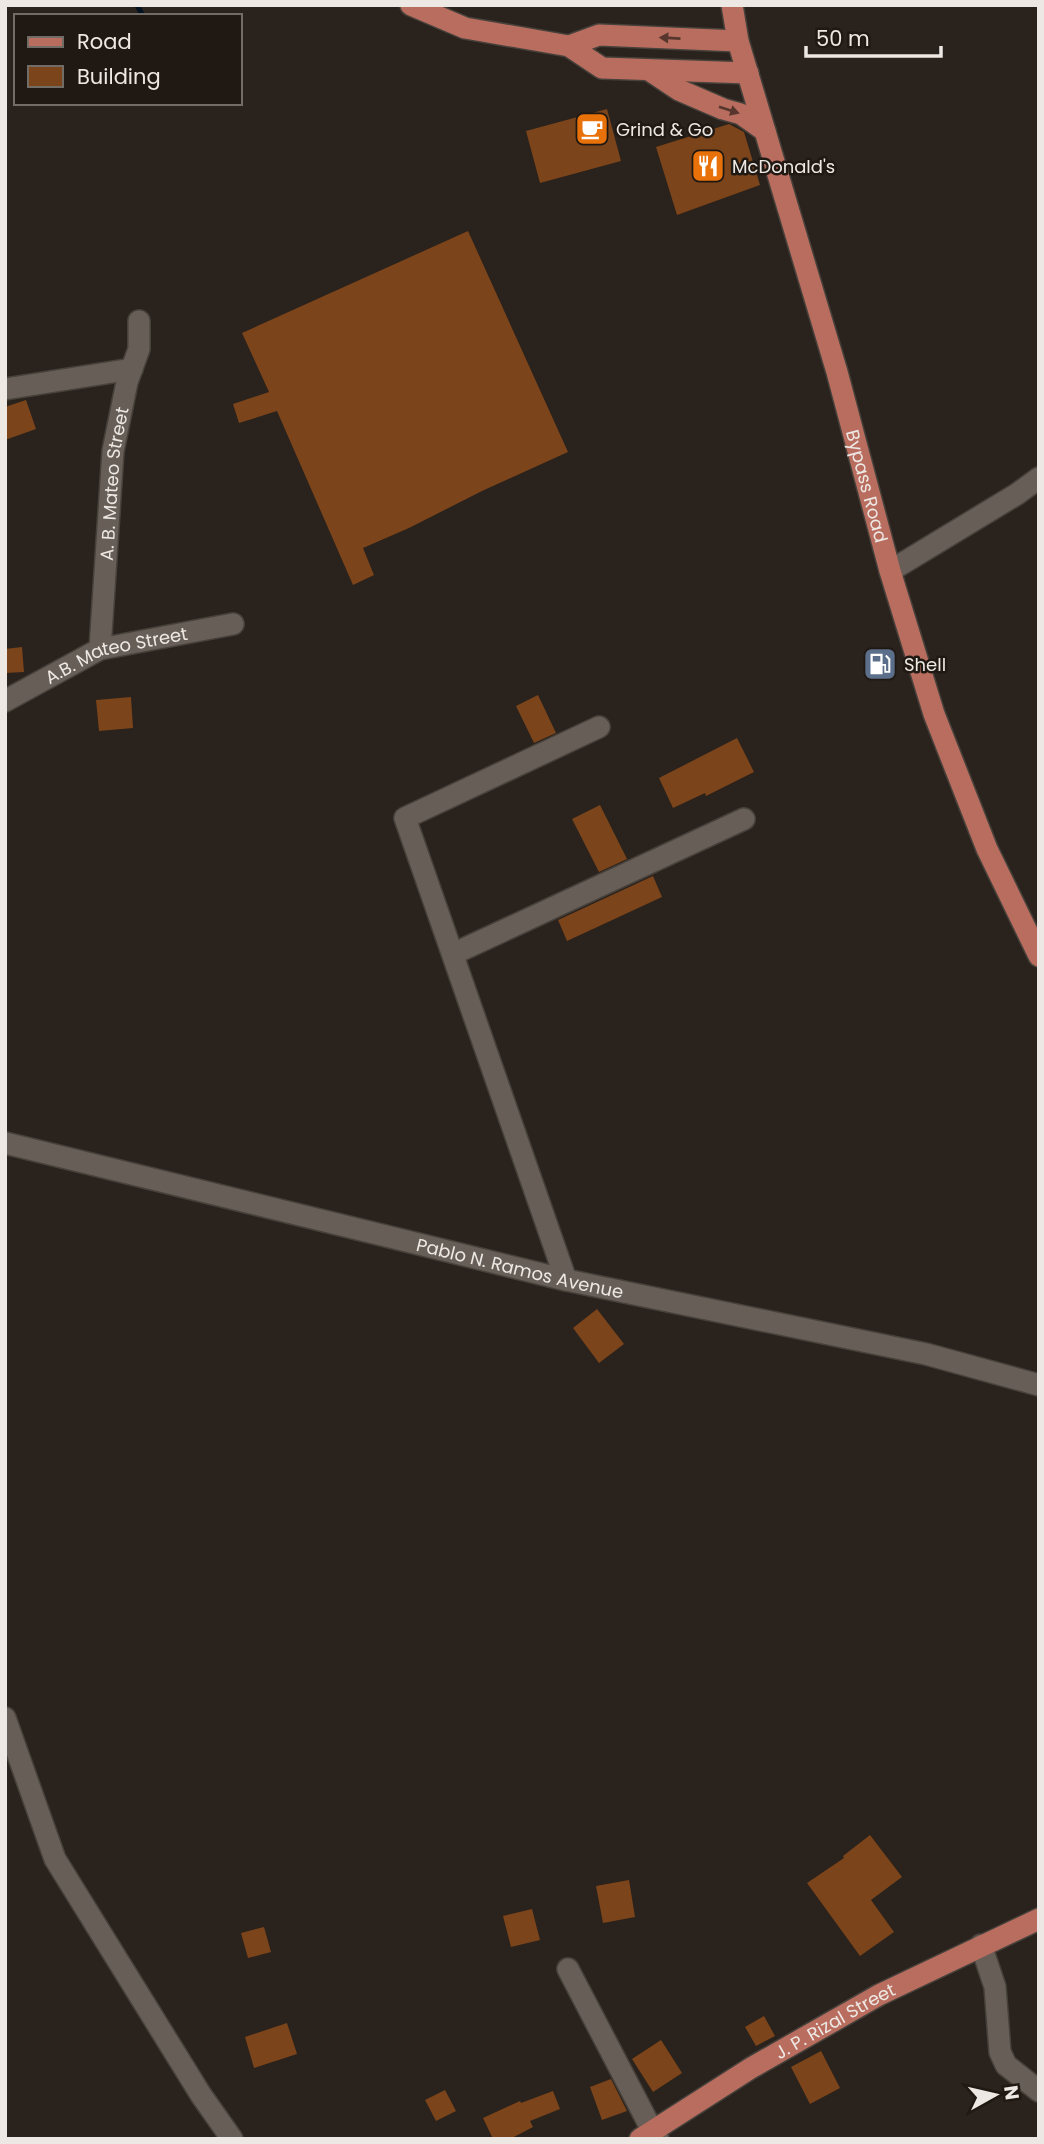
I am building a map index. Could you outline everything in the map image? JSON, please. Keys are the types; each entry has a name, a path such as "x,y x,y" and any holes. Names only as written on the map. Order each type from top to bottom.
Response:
{"main road":[{"path":"411,5 465,28 569,46 602,68 748,73"},
{"name":"Bypass Road","path":"732,5 738,41 837,372 890,571 934,714 987,849 1039,956"},
{"path":"569,46 600,35 738,41"},
{"path":"648,69 679,90 741,114 765,131"},
{"name":"J. P. Rizal Street","path":"650,2136 751,2067 879,1995 1039,1919"}],"street":[{"name":"A. B. Mateo Street","path":"100,649 113,450 125,390 139,349 139,321"},
{"path":"5,389 132,369"},
{"path":"890,571 1039,478"},
{"name":"A.B. Mateo Street","path":"5,701 100,649 233,624"},
{"path":"566,1280 405,818 599,727"},
{"path":"453,954 744,820"},
{"name":"Pablo N. Ramos Avenue","path":"5,1143 566,1280 926,1354 1039,1385"},
{"path":"5,1718 55,1859 201,2095 232,2139"},
{"path":"981,1945 995,1987 1000,2052 1006,2066 1039,2091"},
{"path":"568,1969 650,2136"}],"building":[{"path":"607,109 621,161 540,183 526,131"},
{"name":"McDonald's","path":"729,124 744,132 760,185 677,215 656,147"},
{"path":"468,231 568,452 363,548 374,575 353,585 277,411 239,423 233,404 269,392 242,333"},
{"path":"26,400 36,429 5,440 5,407"},
{"path":"22,647 24,672 5,673 5,649"},
{"path":"538,695 556,733 534,743 516,706"},
{"path":"131,697 133,728 99,731 96,700"},
{"path":"737,738 754,772 706,796 705,793 673,808 659,778"},
{"path":"600,805 627,859 599,872 572,819"},
{"path":"653,876 662,897 567,941 558,920"},
{"path":"597,1309 624,1344 599,1363 573,1328"},
{"path":"870,1835 902,1877 871,1900 894,1932 860,1956 807,1883 844,1858 843,1856"},
{"path":"629,1880 635,1917 603,1923 596,1886"},
{"path":"532,1909 540,1940 511,1947 503,1916"},
{"path":"264,1927 271,1952 248,1958 241,1933"},
{"path":"764,2016 775,2036 756,2046 745,2027"},
{"path":"287,2023 297,2054 254,2068 245,2037"},
{"path":"661,2040 682,2073 653,2092 632,2059"},
{"path":"821,2051 840,2088 810,2104 791,2067"},
{"path":"611,2079 627,2111 602,2120 590,2087"},
{"path":"445,2090 456,2111 436,2121 425,2100"},
{"path":"553,2091 560,2109 530,2121 533,2127 510,2139 493,2139 483,2118 520,2101 521,2103"}],"waterway":[{"path":"137,5 142,14"}],"place":[{"name":"Grind & Go","path":"592,129"},
{"name":"McDonald's","path":"708,166"},
{"name":"Shell","path":"880,664"}]}
